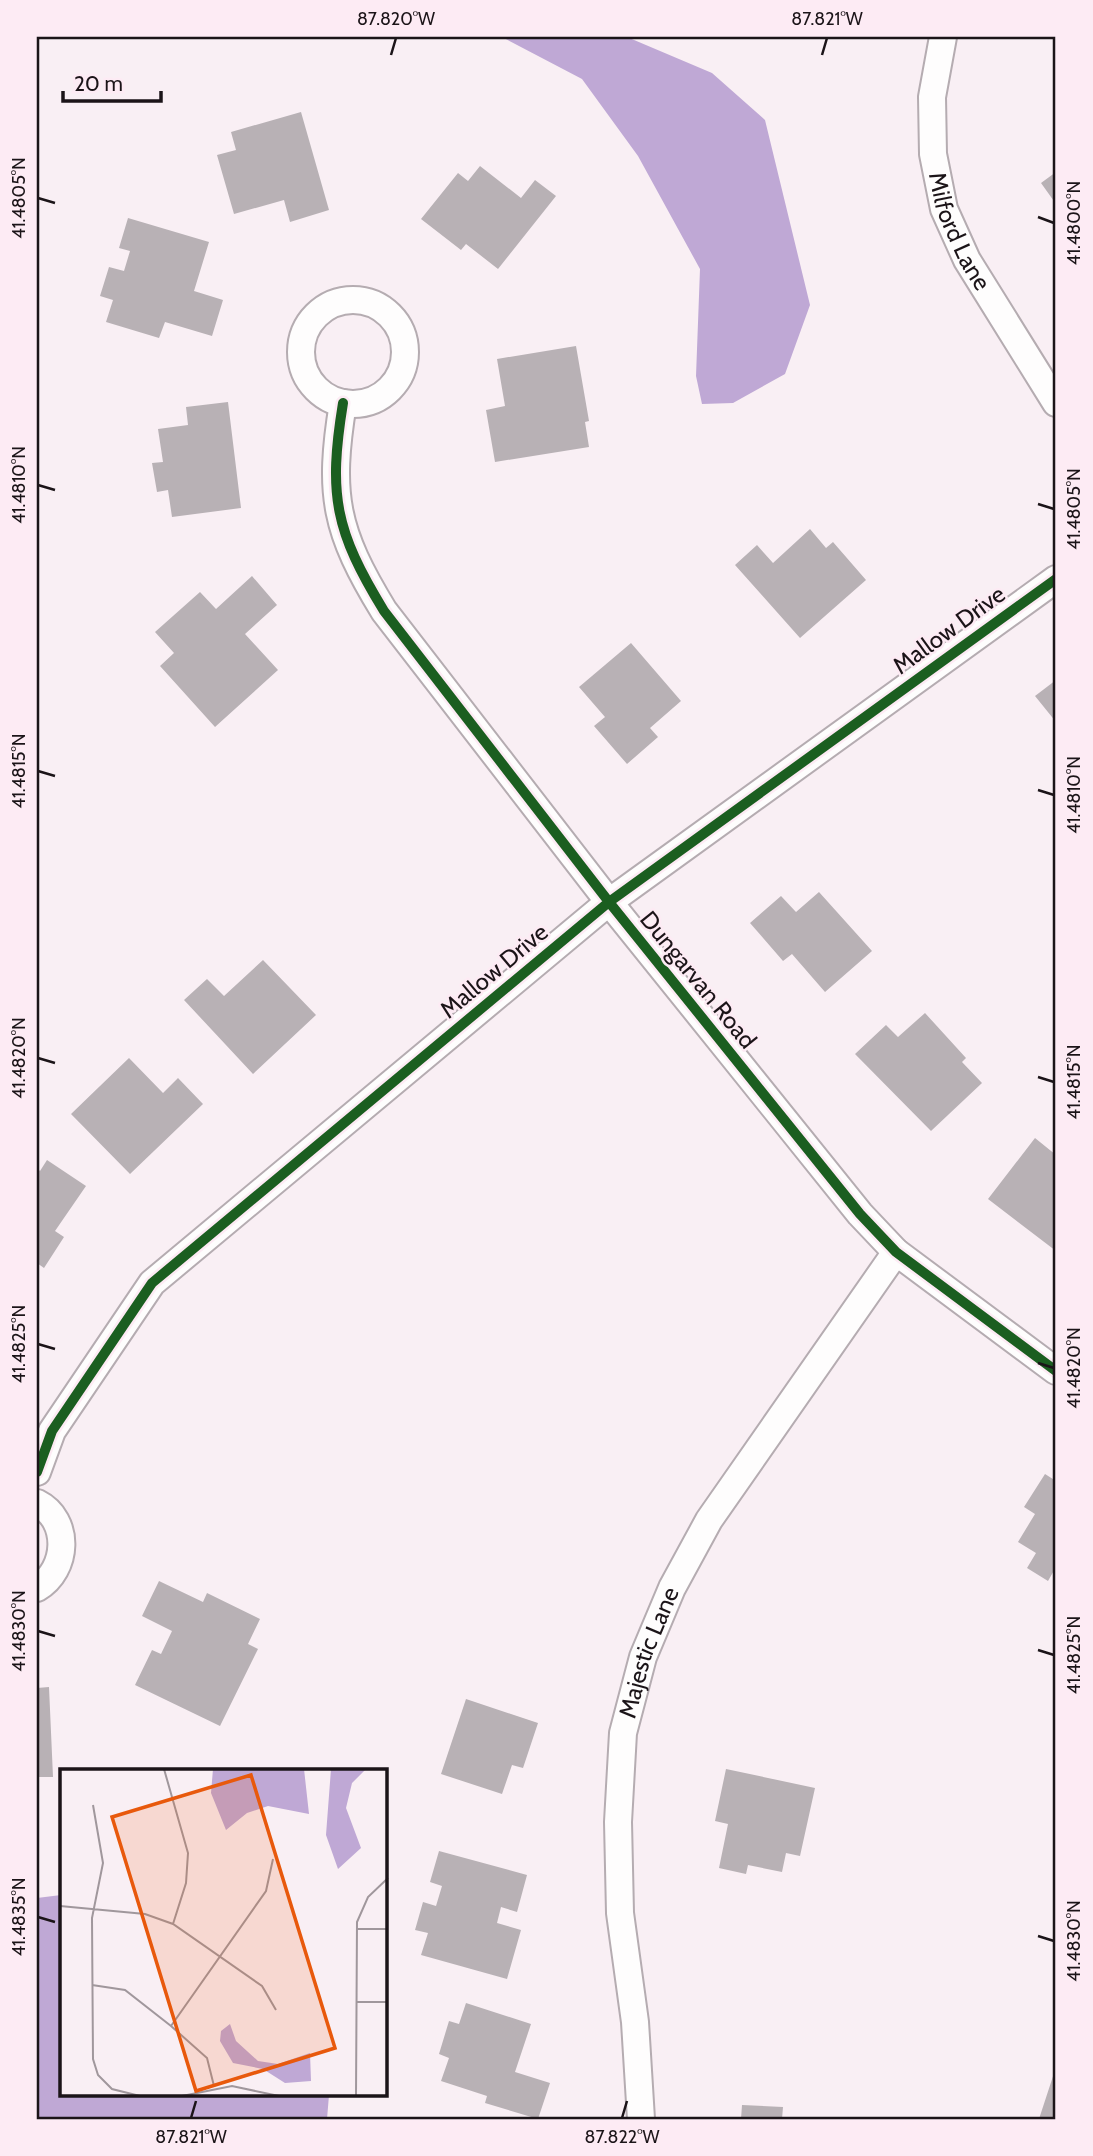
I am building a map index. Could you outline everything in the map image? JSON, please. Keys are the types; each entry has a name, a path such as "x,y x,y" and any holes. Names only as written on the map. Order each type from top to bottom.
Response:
{"street":[{"name":"Milford Lane","path":"943,37 932,97 933,154 944,209 967,260 1056,403"},
{"name":"Dungarvan Road","path":"343,403 334,459 335,496 344,534 361,574 384,611 609,902 860,1214 896,1252 1056,1371"},
{"name":"Mallow Drive","path":"37,1472 52,1431 152,1283 609,902 1056,579"},
{"name":"Majestic Lane","path":"641,2119 635,2022 620,1913 618,1822 623,1733 643,1657 672,1588 709,1521 896,1252"},
{"path":"37,1503 56,1521 62,1538 61,1557 53,1574 37,1588"}],"shaded area":[{"path":"502,37 627,37 712,73 765,120 810,305 785,374 733,403 702,404 696,376 700,269 638,156 582,79"},
{"path":"60,1895 60,2096 329,2096 327,2119 37,2119 37,1898"}],"building":[{"path":"301,112 329,210 290,222 284,200 234,214 217,155 236,150 231,132"},
{"path":"480,166 521,198 535,180 556,196 498,269 466,244 461,250 421,219 458,173 468,181"},
{"path":"1056,172 1056,204 1041,183"},
{"path":"128,218 209,242 194,291 223,300 212,336 165,322 159,338 106,322 113,300 100,296 109,267 124,271 130,251 119,248"},
{"path":"576,346 589,421 585,422 589,447 495,462 486,410 505,406 497,359"},
{"path":"228,402 241,508 172,517 168,490 157,492 152,463 163,462 158,429 188,425 186,407"},
{"path":"810,529 826,548 833,542 866,580 800,638 735,565 757,545 773,563"},
{"path":"252,576 277,605 245,634 278,670 215,727 160,666 174,653 155,632 200,592 216,609"},
{"path":"631,643 681,701 650,728 658,737 627,764 594,726 605,717 579,687"},
{"path":"1056,680 1056,722 1035,696"},
{"path":"819,892 872,951 825,992 792,954 783,961 750,923 781,896 796,912"},
{"path":"263,960 316,1015 253,1074 184,1000 207,979 224,996"},
{"path":"925,1013 966,1058 962,1062 982,1083 931,1131 855,1054 886,1025 898,1037"},
{"path":"129,1058 163,1093 178,1078 203,1104 130,1174 71,1114"},
{"path":"1035,1138 1056,1155 1056,1251 988,1199"},
{"path":"47,1160 86,1186 55,1231 64,1237 44,1268 37,1263 37,1168 40,1171"},
{"path":"1045,1474 1056,1481 1056,1567 1048,1581 1027,1568 1036,1553 1018,1542 1035,1514 1024,1507"},
{"path":"159,1581 203,1602 207,1593 260,1619 248,1644 258,1649 220,1726 135,1685 152,1650 161,1654 172,1631 142,1616"},
{"path":"49,1687 53,1777 37,1777 37,1688"},
{"path":"466,1699 538,1723 523,1768 512,1765 502,1794 441,1774"},
{"path":"726,1769 815,1788 800,1856 786,1853 782,1872 748,1865 746,1874 719,1868 728,1824 715,1821"},
{"path":"439,1851 527,1875 517,1912 501,1907 497,1923 521,1930 507,1979 421,1955 428,1933 415,1930 423,1902 436,1906 442,1886 430,1882"},
{"path":"466,2003 531,2024 515,2072 550,2083 538,2119 485,2103 487,2096 441,2081 449,2058 439,2054 449,2021 459,2024"},
{"path":"1056,2067 1056,2119 1039,2119"},
{"path":"742,2105 783,2107 782,2119 741,2119"}],"cycle path":[{"path":"343,403 336,463 339,512 355,558 384,611 609,902 860,1214 896,1252 1056,1371"},
{"path":"37,1472 52,1431 152,1283 609,902 1056,579"}]}
